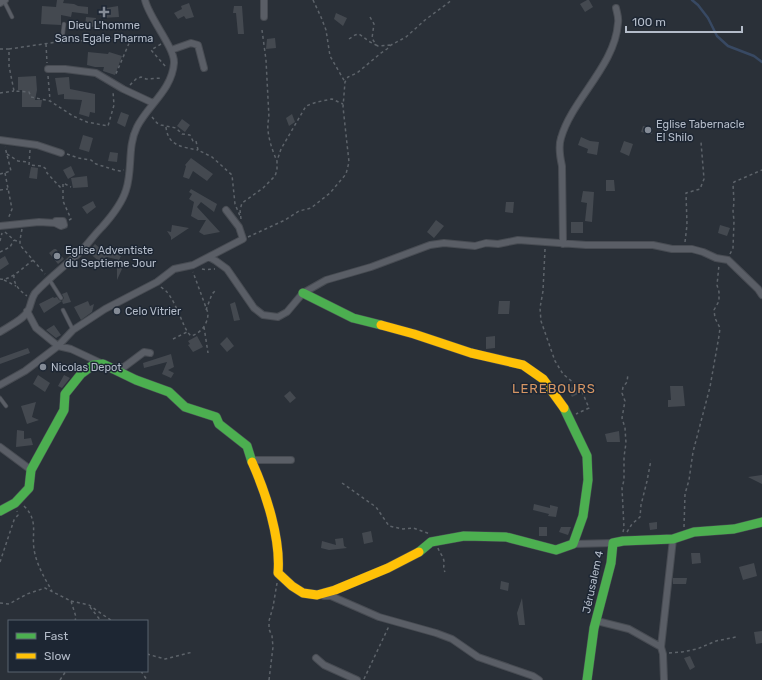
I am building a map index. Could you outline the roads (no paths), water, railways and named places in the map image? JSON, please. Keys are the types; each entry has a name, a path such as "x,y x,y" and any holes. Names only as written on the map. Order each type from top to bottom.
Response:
{"street":[{"path":"0,332 28,311 31,298 49,279 80,252 112,217 126,190 130,151 136,128 146,112 162,93 174,62 171,50 145,0"},
{"path":"264,0 264,17"},
{"path":"563,244 562,166 560,140 570,115 589,89 616,39 619,22 616,8"},
{"path":"171,50 191,43 198,45 204,68"},
{"path":"48,69 65,69 96,73 123,89 153,103"},
{"path":"3,140 33,145 61,153"},
{"path":"0,385 25,371 58,346 73,330 105,309 158,282 174,269 190,265 209,257 243,239 240,227 226,210"},
{"path":"3,225 50,222 61,226 64,225 63,221 56,222"},
{"path":"209,257 224,267 254,308 263,315 278,317 287,312 303,293 326,280 371,267 430,245 444,243 475,246 486,243 498,244 518,240 586,245 653,245 672,249 692,249 728,260 758,289 762,295"},
{"path":"303,293 353,318 414,334 471,353 523,365 543,379 566,411 587,456 588,480 583,516 573,544"},
{"path":"28,311 36,328 58,346 71,349 136,380 169,392 186,407 216,417 219,424 247,446 250,460 259,477 274,528 279,560 278,573 292,586 303,593 331,596 379,617 452,639 478,657 533,676 539,680"},
{"path":"112,368 124,368 144,352 150,353"},
{"path":"0,511 15,503 29,488 31,470 54,424 64,410 65,394 81,374 93,366 103,364"},
{"path":"0,447 31,470"},
{"path":"250,460 291,460"},
{"path":"316,595 335,590 388,568 421,551 430,542 464,536 506,537 556,550 573,544 677,537 694,532 734,529 762,522"},
{"path":"664,680 660,647 677,537"},
{"name":"Jérusalem 4","path":"587,680 594,628 597,621 610,563 618,542"},
{"path":"597,621 629,629 660,647"},
{"path":"316,658 324,665 357,680"}],"lane":[{"path":"3,1 12,16"},
{"path":"62,41 64,24"},
{"path":"49,279 60,298"},
{"path":"63,310 73,330"},
{"path":"0,398 6,406"}],"waterway":[{"path":"692,0 708,18 717,36 728,46 754,56 762,62"}],"place":[{"name":"Dieu L'homme Sans Egale Pharma","path":"104,12"},
{"name":"Eglise Tabernacle El Shilo","path":"648,130"},
{"name":"Eglise Adventiste du Septieme Jour","path":"57,256"},
{"name":"Celo Vitrier","path":"117,311"},
{"name":"Nicolas Depot","path":"43,367"}],"district":[{"name":"LEREBOURS","path":"554,388"}]}
